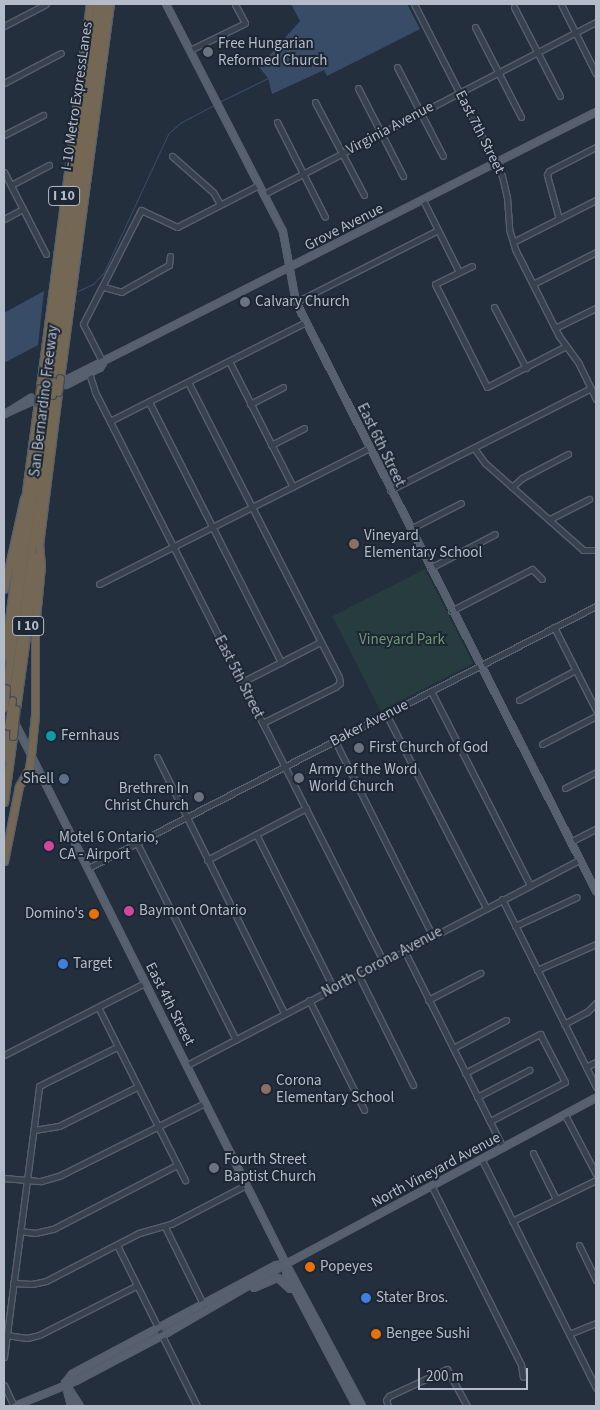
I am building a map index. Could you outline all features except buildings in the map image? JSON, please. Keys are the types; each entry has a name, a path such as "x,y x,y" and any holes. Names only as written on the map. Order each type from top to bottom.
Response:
{"highway":[{"name":"San Bernardino Freeway","path":"4,657 26,493 33,401 40,388 90,4"},
{"name":"I-10 Metro ExpressLanes","path":"59,382 85,90 97,4"},
{"name":"I-10 Metro ExpressLanes","path":"4,708 52,395 59,382 78,186 103,4"},
{"name":"San Bernardino Freeway","path":"4,802 39,542 52,395 59,382 110,4"},
{"path":"85,90 87,25"},
{"path":"78,186 92,134"},
{"name":"I-10 Metro ExpressLanes","path":"4,757 52,395"},
{"path":"4,589 20,506 26,493"},
{"path":"4,861 20,786 30,769 35,715 35,628 41,566 39,542"}],"main road":[{"name":"East 6th Street","path":"166,4 285,237 288,269 296,302 429,568 596,891"},
{"name":"Grove Avenue","path":"59,382 103,363 596,112"},
{"name":"Grove Avenue","path":"59,382 87,375 103,363"},
{"path":"4,413 33,401"},
{"name":"East 4th Street","path":"4,702 286,1264 362,1406"},
{"name":"North Vineyard Avenue","path":"14,1406 76,1381 162,1336 246,1289 286,1264 596,1098"},
{"name":"East 4th Street","path":"286,1264 286,1273 314,1332 356,1406"},
{"name":"North Vineyard Avenue","path":"65,1384 72,1374 276,1265 286,1264"},
{"path":"246,1289 282,1279 314,1332"},
{"path":"206,1312 234,1287"},
{"path":"65,1384 72,1406"},
{"path":"65,1384 80,1406"}],"street":[{"path":"4,26 46,4"},
{"path":"190,50 245,23 235,4"},
{"name":"East 7th Street","path":"414,4 496,163 506,187 512,242 555,328 596,399"},
{"path":"561,4 596,74"},
{"path":"514,7 560,96"},
{"name":"Virginia Avenue","path":"264,194 596,22"},
{"path":"475,27 521,117"},
{"path":"4,83 61,53"},
{"path":"397,67 443,156"},
{"path":"358,88 404,176"},
{"path":"316,102 364,195"},
{"path":"4,135 42,116"},
{"path":"276,122 325,216"},
{"path":"559,218 547,175 549,170 596,147"},
{"path":"172,156 213,192 220,204"},
{"path":"11,185 49,165"},
{"path":"4,172 46,254"},
{"path":"103,363 83,324 104,287 141,210 177,227 259,185"},
{"path":"423,200 459,272"},
{"path":"512,242 596,200"},
{"path":"4,220 23,209"},
{"path":"296,302 438,230"},
{"path":"533,284 596,252"},
{"path":"104,287 121,292 169,265 170,256"},
{"path":"472,266 435,284 488,388 566,346"},
{"path":"494,307 526,368"},
{"path":"555,328 596,308"},
{"path":"110,421 306,322"},
{"path":"229,361 293,487"},
{"name":"East 5th Street","path":"87,375 383,961"},
{"path":"188,382 340,683 262,723"},
{"path":"250,404 283,387"},
{"path":"390,490 591,388"},
{"path":"149,402 281,662"},
{"path":"271,445 304,428"},
{"path":"99,584 174,548 369,448"},
{"path":"474,448 478,456 586,552 596,550"},
{"path":"512,487 522,478 568,454"},
{"path":"550,519 589,498"},
{"path":"410,529 461,503"},
{"path":"429,568 495,534"},
{"path":"451,611 532,569 542,579"},
{"name":"Baker Avenue","path":"88,868 596,606"},
{"path":"554,627 596,710"},
{"path":"242,682 320,642"},
{"path":"519,700 576,670"},
{"path":"431,691 530,885"},
{"path":"386,714 486,908"},
{"path":"542,744 596,716"},
{"path":"335,741 432,935"},
{"path":"157,757 284,1013"},
{"path":"565,788 596,772"},
{"path":"207,860 306,808"},
{"path":"570,842 596,829"},
{"path":"256,834 333,987"},
{"path":"137,843 236,1040"},
{"name":"North Corona Avenue","path":"186,1065 579,860"},
{"path":"516,926 577,897"},
{"path":"502,899 596,1087"},
{"path":"537,970 596,944"},
{"path":"404,950 503,1148"},
{"path":"428,1000 480,973"},
{"path":"358,974 413,1084"},
{"path":"4,1055 145,983"},
{"path":"309,1000 364,1110"},
{"path":"564,1024 587,1012 596,1002"},
{"path":"98,1007 185,1180"},
{"path":"453,1048 506,1020"},
{"path":"465,1073 540,1034 565,1082 490,1121"},
{"path":"4,1357 40,1086 117,1047"},
{"path":"586,1067 596,1062"},
{"path":"477,1097 530,1070"},
{"path":"34,1130 60,1126 137,1087"},
{"path":"4,1178 27,1181 59,1176 205,1103"},
{"path":"564,1115 596,1174"},
{"path":"533,1153 556,1199"},
{"path":"482,1160 595,1384"},
{"path":"20,1232 35,1233 53,1229 177,1166"},
{"path":"512,1221 596,1180"},
{"path":"13,1284 32,1284 46,1281 139,1233 165,1227 246,1185"},
{"path":"432,1187 521,1365 523,1378"},
{"path":"165,1227 203,1304"},
{"path":"116,1245 198,1406"},
{"path":"579,1245 596,1280"},
{"path":"6,1335 27,1338 39,1335 136,1286"},
{"path":"569,1334 596,1323"},
{"path":"388,1406 386,1400 389,1396 447,1369 467,1406"},
{"path":"4,1385 14,1406"}],"green space":[{"name":"Vineyard Park","path":"425,569 473,663 380,711 332,616"}],"water":[{"path":"291,4 407,4 420,29 327,76 324,70 272,94 268,78 259,67 300,21"},
{"path":"44,291 38,345 4,363 4,313"}],"waterway":[{"path":"219,102 268,78"},
{"path":"78,291 93,284 104,272 168,134 180,123 214,105"}],"place":[{"name":"Free Hungarian Reformed Church","path":"208,52"},
{"name":"Calvary Church","path":"245,302"},
{"name":"Vineyard Elementary School","path":"354,544"},
{"name":"Fernhaus","path":"51,736"},
{"name":"First Church of God","path":"359,748"},
{"name":"Army of the Word World Church","path":"299,778"},
{"name":"Shell","path":"64,779"},
{"name":"Brethren In Christ Church","path":"199,797"},
{"name":"Motel 6 Ontario, CA - Airport","path":"49,846"},
{"name":"Baymont Ontario","path":"129,911"},
{"name":"Domino's","path":"94,914"},
{"name":"Target","path":"63,964"},
{"name":"Corona Elementary School","path":"266,1089"},
{"name":"Fourth Street Baptist Church","path":"214,1168"},
{"name":"Popeyes","path":"310,1267"},
{"name":"Stater Bros.","path":"366,1298"},
{"name":"Bengee Sushi","path":"376,1334"}]}
